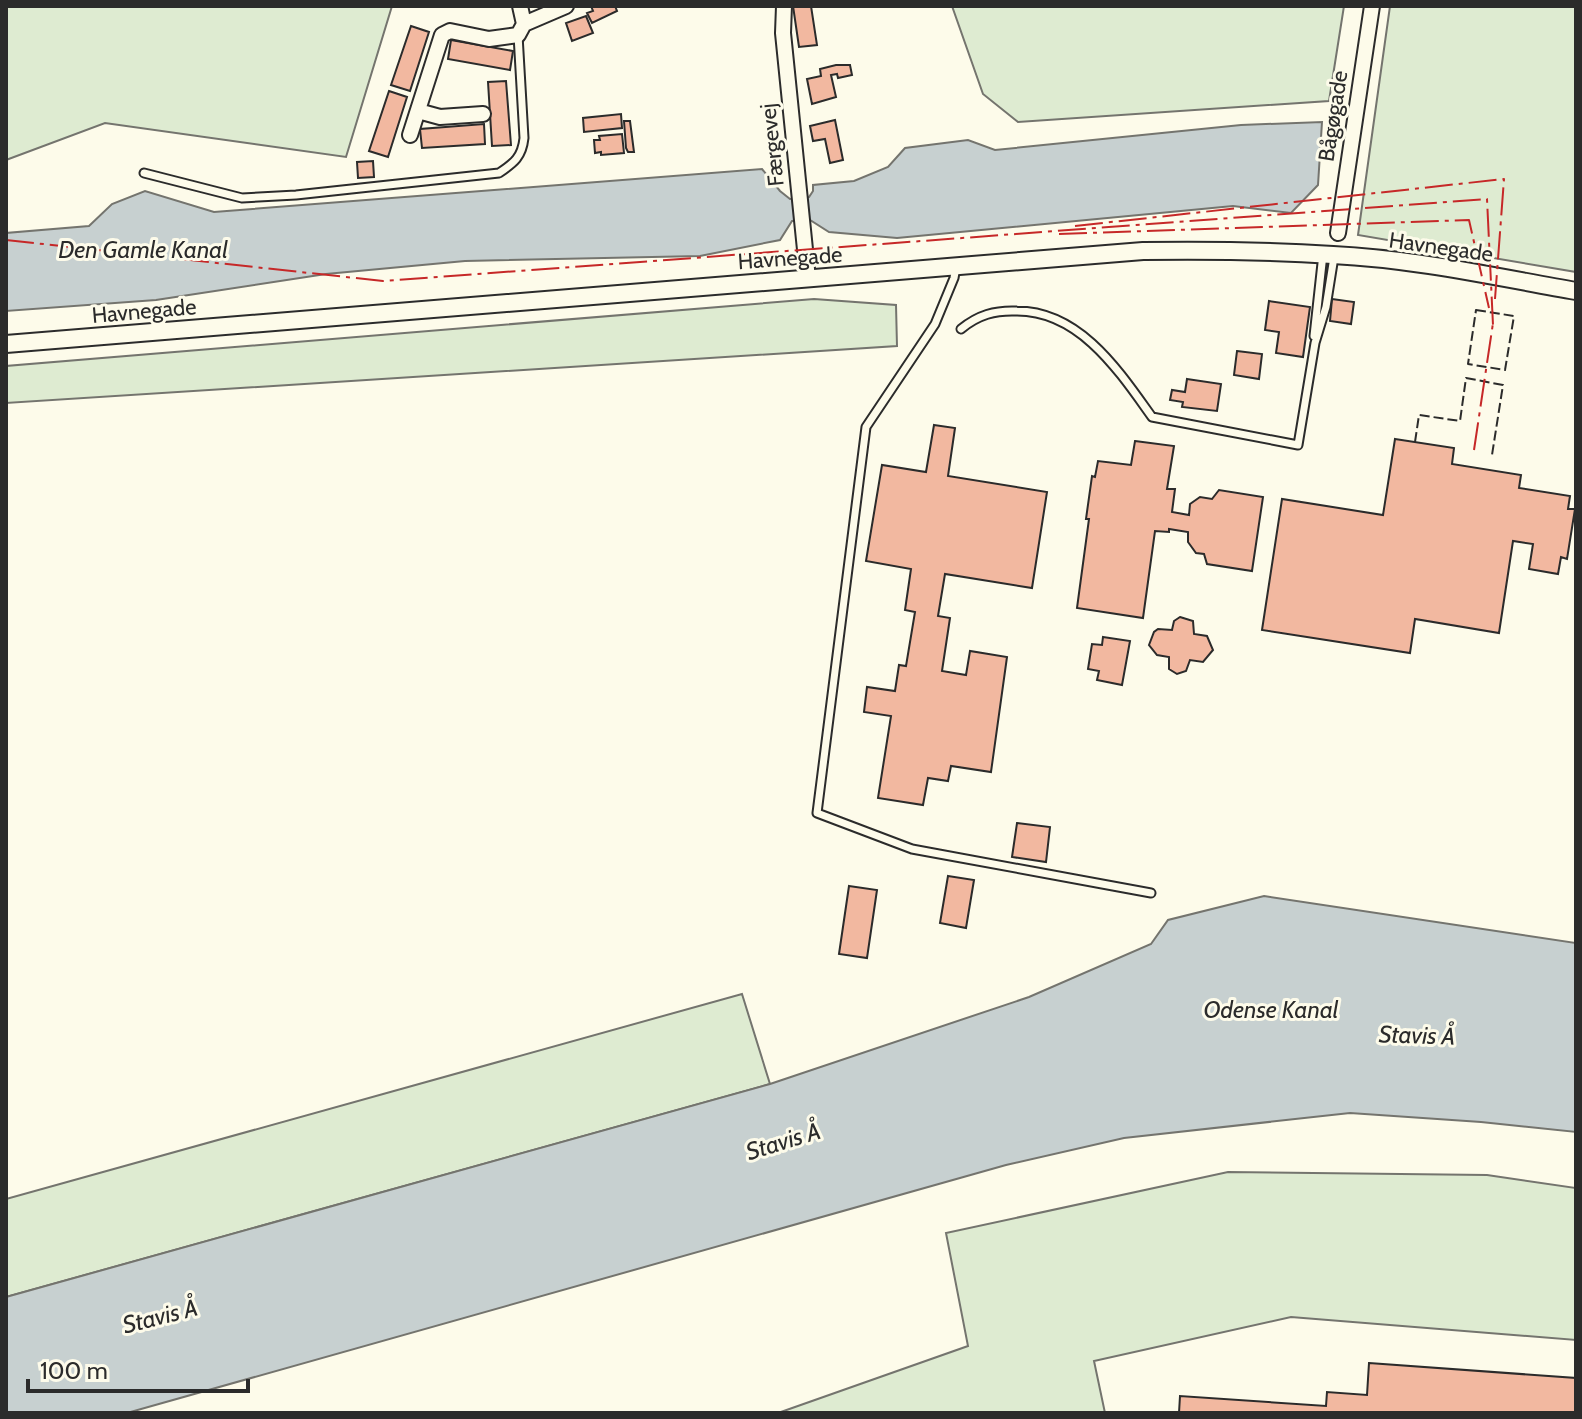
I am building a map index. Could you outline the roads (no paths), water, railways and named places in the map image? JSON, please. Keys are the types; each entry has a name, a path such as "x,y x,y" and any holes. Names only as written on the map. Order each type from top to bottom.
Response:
{"street":[{"path":"520,6 521,30"},
{"path":"410,135 442,35 450,31 489,39 521,30 566,6"},
{"name":"Færgevej","path":"784,6 783,33 808,279"},
{"name":"Bågøgade","path":"1338,233 1372,6"},
{"path":"418,111 440,117 483,114"},
{"name":"Havnegade","path":"6,344 1143,251 1328,254 1442,267 1576,291"}],"lane":[{"path":"144,173 242,198 499,173 515,162 522,151 524,138 521,30"},
{"path":"961,329 973,319 999,310 1035,311 1061,321 1089,340 1117,370 1152,417 1298,445 1315,343 1313,325 1328,254"},
{"path":"956,267 935,324 866,427 817,813 912,849 1151,893"}],"water":[{"name":"Den Gamle Kanal","path":"1322,122 1318,185 1291,213 1233,206 897,238 829,232 810,220 792,221 780,240 700,256 465,261 326,274 156,300 6,311 6,233 89,226 112,204 145,191 214,212 762,169 790,199 809,197 813,185 854,181 888,167 905,148 968,140 995,150 1241,125"},
{"name":"Odense Kanal","path":"1264,896 1576,943 1576,1132 1350,1113 1124,1138 1006,1165 127,1413 6,1413 6,1297 770,1084 1029,997 1151,944 1168,920"}],"water label":[{"name":"Stavis Å","path":"1417,1035"},
{"name":"Stavis Å","path":"783,1141"},
{"name":"Stavis Å","path":"160,1316"}]}
